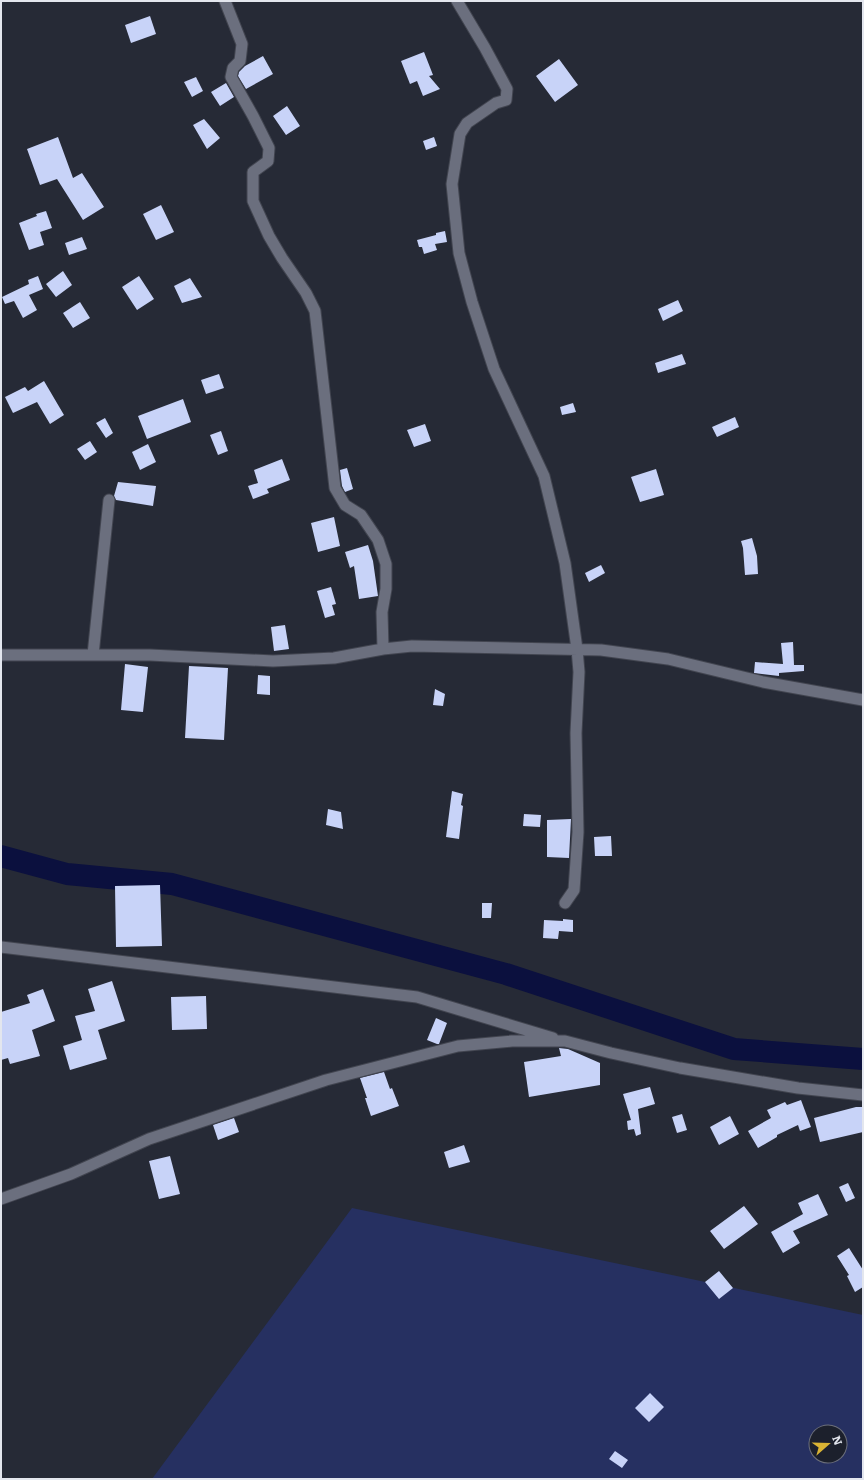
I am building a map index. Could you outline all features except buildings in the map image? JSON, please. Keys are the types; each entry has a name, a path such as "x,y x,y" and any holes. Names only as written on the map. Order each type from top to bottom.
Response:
{"street":[{"path":"225,1 242,44 240,61 233,68 231,77 269,148 268,160 253,172 253,201 269,236 306,293 315,311 335,488 345,504 361,515 378,540 386,564 386,589 382,612 382,650"},
{"path":"457,1 507,89 506,100 496,103 480,113 467,123 460,134 452,184 459,253 472,302 494,369 544,476 565,563 577,649 579,672 576,732 578,832 574,890 565,903"},
{"path":"93,655 109,500"},
{"path":"1,655 150,655 273,661 334,658 412,646 601,650 668,659 764,682 863,700"},
{"path":"1,947 417,997 565,1041 611,1053 680,1068 798,1088 863,1095"},
{"path":"1,1199 71,1174 150,1139 326,1080 458,1046 512,1041 565,1041"}],"shaded area":[{"path":"352,1208 863,1315 863,1479 152,1479"}],"waterway":[{"path":"1,856 67,874 172,884 506,974 734,1049 863,1059"}]}
